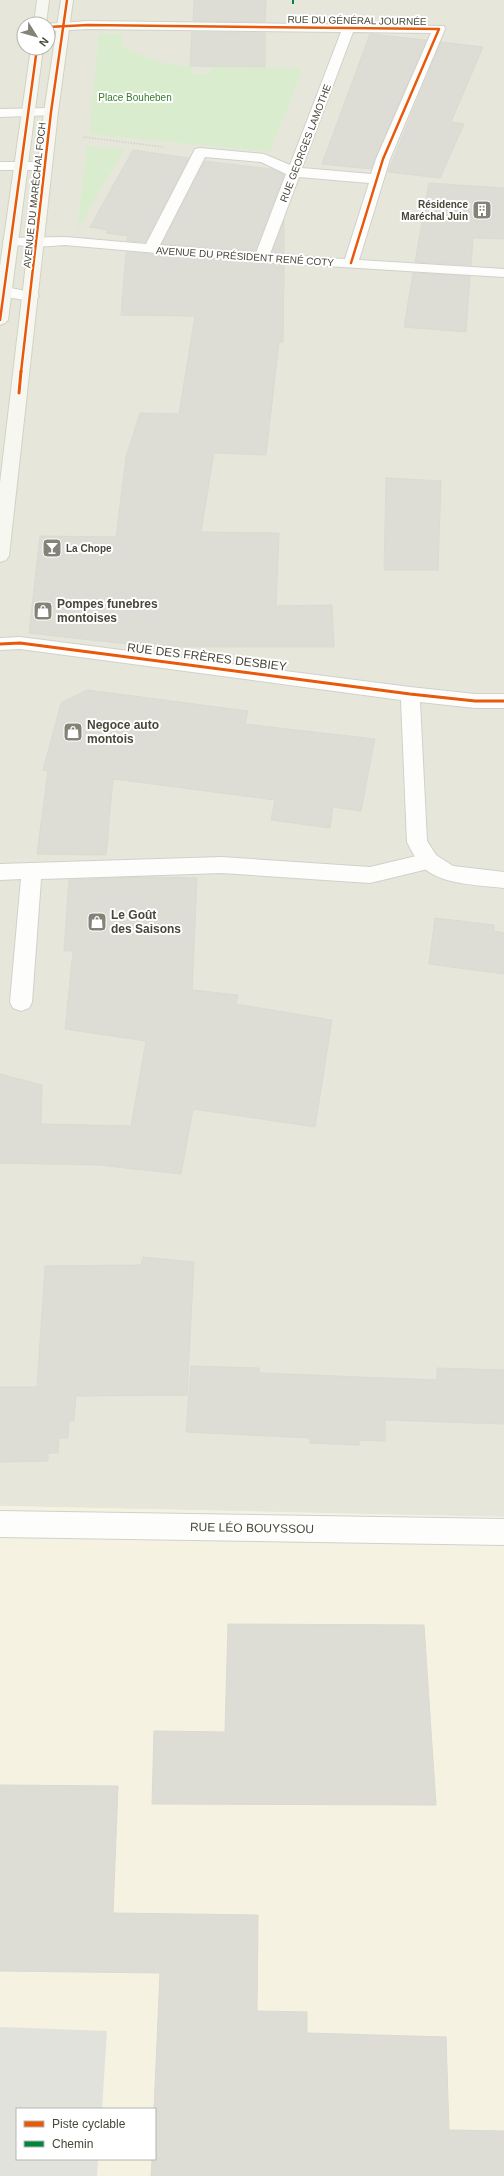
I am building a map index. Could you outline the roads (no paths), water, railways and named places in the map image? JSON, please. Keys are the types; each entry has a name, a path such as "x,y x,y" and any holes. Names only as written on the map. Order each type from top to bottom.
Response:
{"main road":[{"path":"41,16 43,0"},
{"name":"AVENUE DU MARÉCHAL FOCH","path":"0,556 6,454 31,296 51,112 67,0"},
{"name":"AVENUE DU MARÉCHAL FOCH","path":"0,320 1,291 10,241 36,56"}],"street":[{"name":"RUE DU GÉNÉRAL JOURNÉE","path":"56,28 88,25 439,29 383,159 351,264"},
{"name":"RUE GEORGES LAMOTHE","path":"261,258 348,29"},
{"path":"0,113 51,112"},
{"path":"151,249 200,152 264,158 294,172 376,179"},
{"path":"0,166 45,166"},
{"name":"AVENUE DU PRÉSIDENT RENÉ COTY","path":"10,241 36,243 65,241 261,258 504,273"},
{"path":"1,291 31,296"},
{"name":"RUE DES FRÈRES DESBIEY","path":"0,644 20,643 410,694 475,701 504,701"},
{"path":"410,694 417,842 429,861 449,873 504,880"},
{"path":"0,872 222,865 370,874 429,861"},
{"path":"20,1002 32,870"},
{"name":"RUE LÉO BOUYSSOU","path":"0,1524 504,1532"}],"place":[{"name":"Résidence Maréchal Juin","path":"482,210"},
{"name":"La Chope","path":"52,548"},
{"name":"Pompes funebres montoises","path":"43,611"},
{"name":"Negoce auto montois","path":"73,732"},
{"name":"Le Goût des Saisons","path":"97,922"}],"park label":[{"name":"Place Bouheben","path":"135,97"}]}
